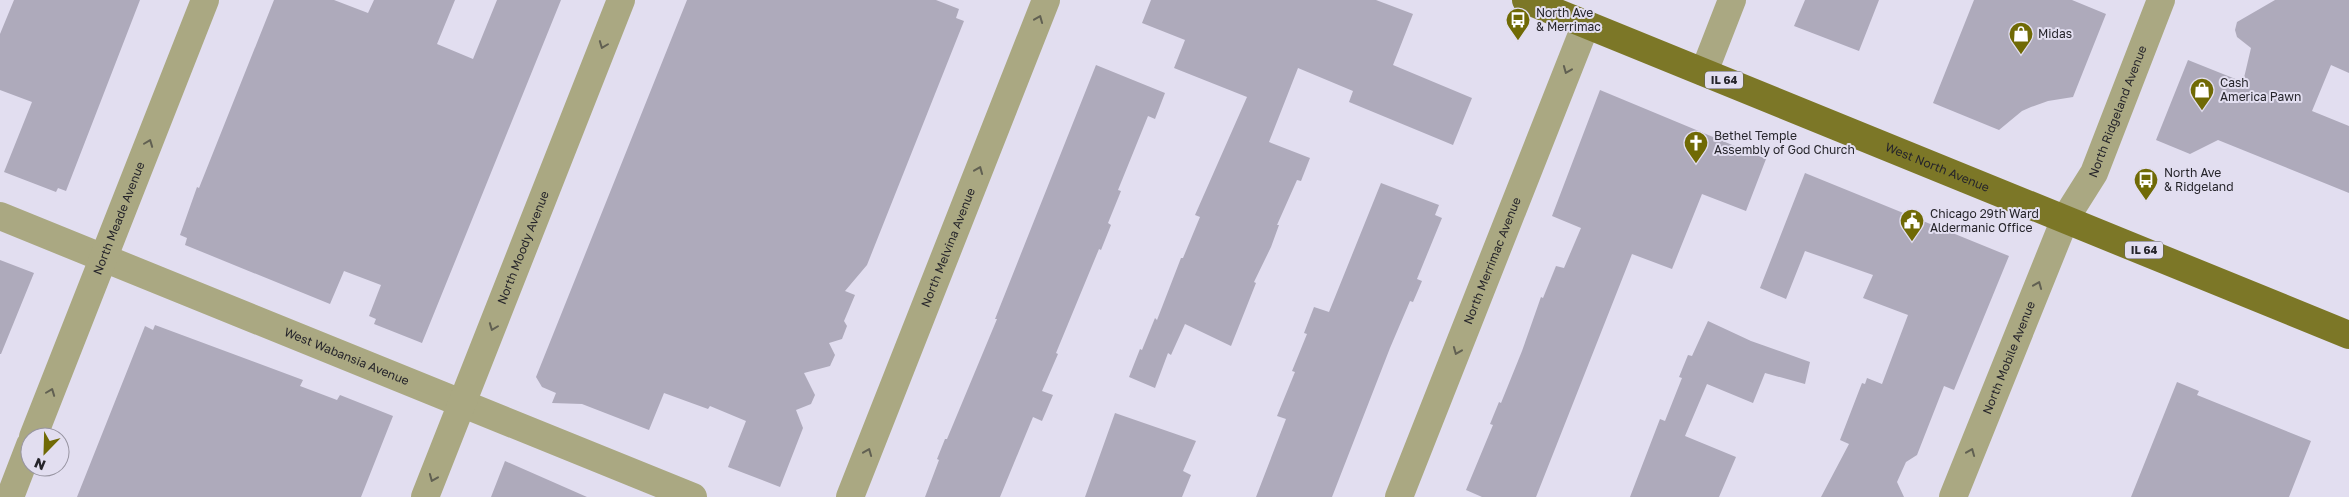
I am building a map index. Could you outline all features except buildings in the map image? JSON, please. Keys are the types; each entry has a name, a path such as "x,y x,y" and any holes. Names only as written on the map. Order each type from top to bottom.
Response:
{"main road":[{"name":"West North Avenue","path":"1526,0 2349,335"}],"street":[{"name":"North Meade Avenue","path":"37,427 205,0"},
{"name":"North Moody Avenue","path":"425,497 621,0"},
{"name":"North Melvina Avenue","path":"850,497 1046,0"},
{"path":"1704,72 1732,0"},
{"name":"North Ridgeland Avenue","path":"2065,219 2094,173 2161,0"},
{"name":"North Merrimac Avenue","path":"1399,497 1586,24"},
{"name":"West Wabansia Avenue","path":"0,216 693,497"},
{"name":"North Mobile Avenue","path":"1953,497 2065,219"},
{"path":"10,497 20,471"}],"place":[{"name":"North Ave & Merrimac","path":"1518,41"},
{"name":"Midas","path":"2021,55"},
{"name":"Cash America Pawn","path":"2202,111"},
{"name":"Bethel Temple Assembly of God Church","path":"1696,164"},
{"name":"North Ave & Ridgeland","path":"2146,201"},
{"name":"Chicago 29th Ward Aldermanic Office","path":"1912,242"}]}
